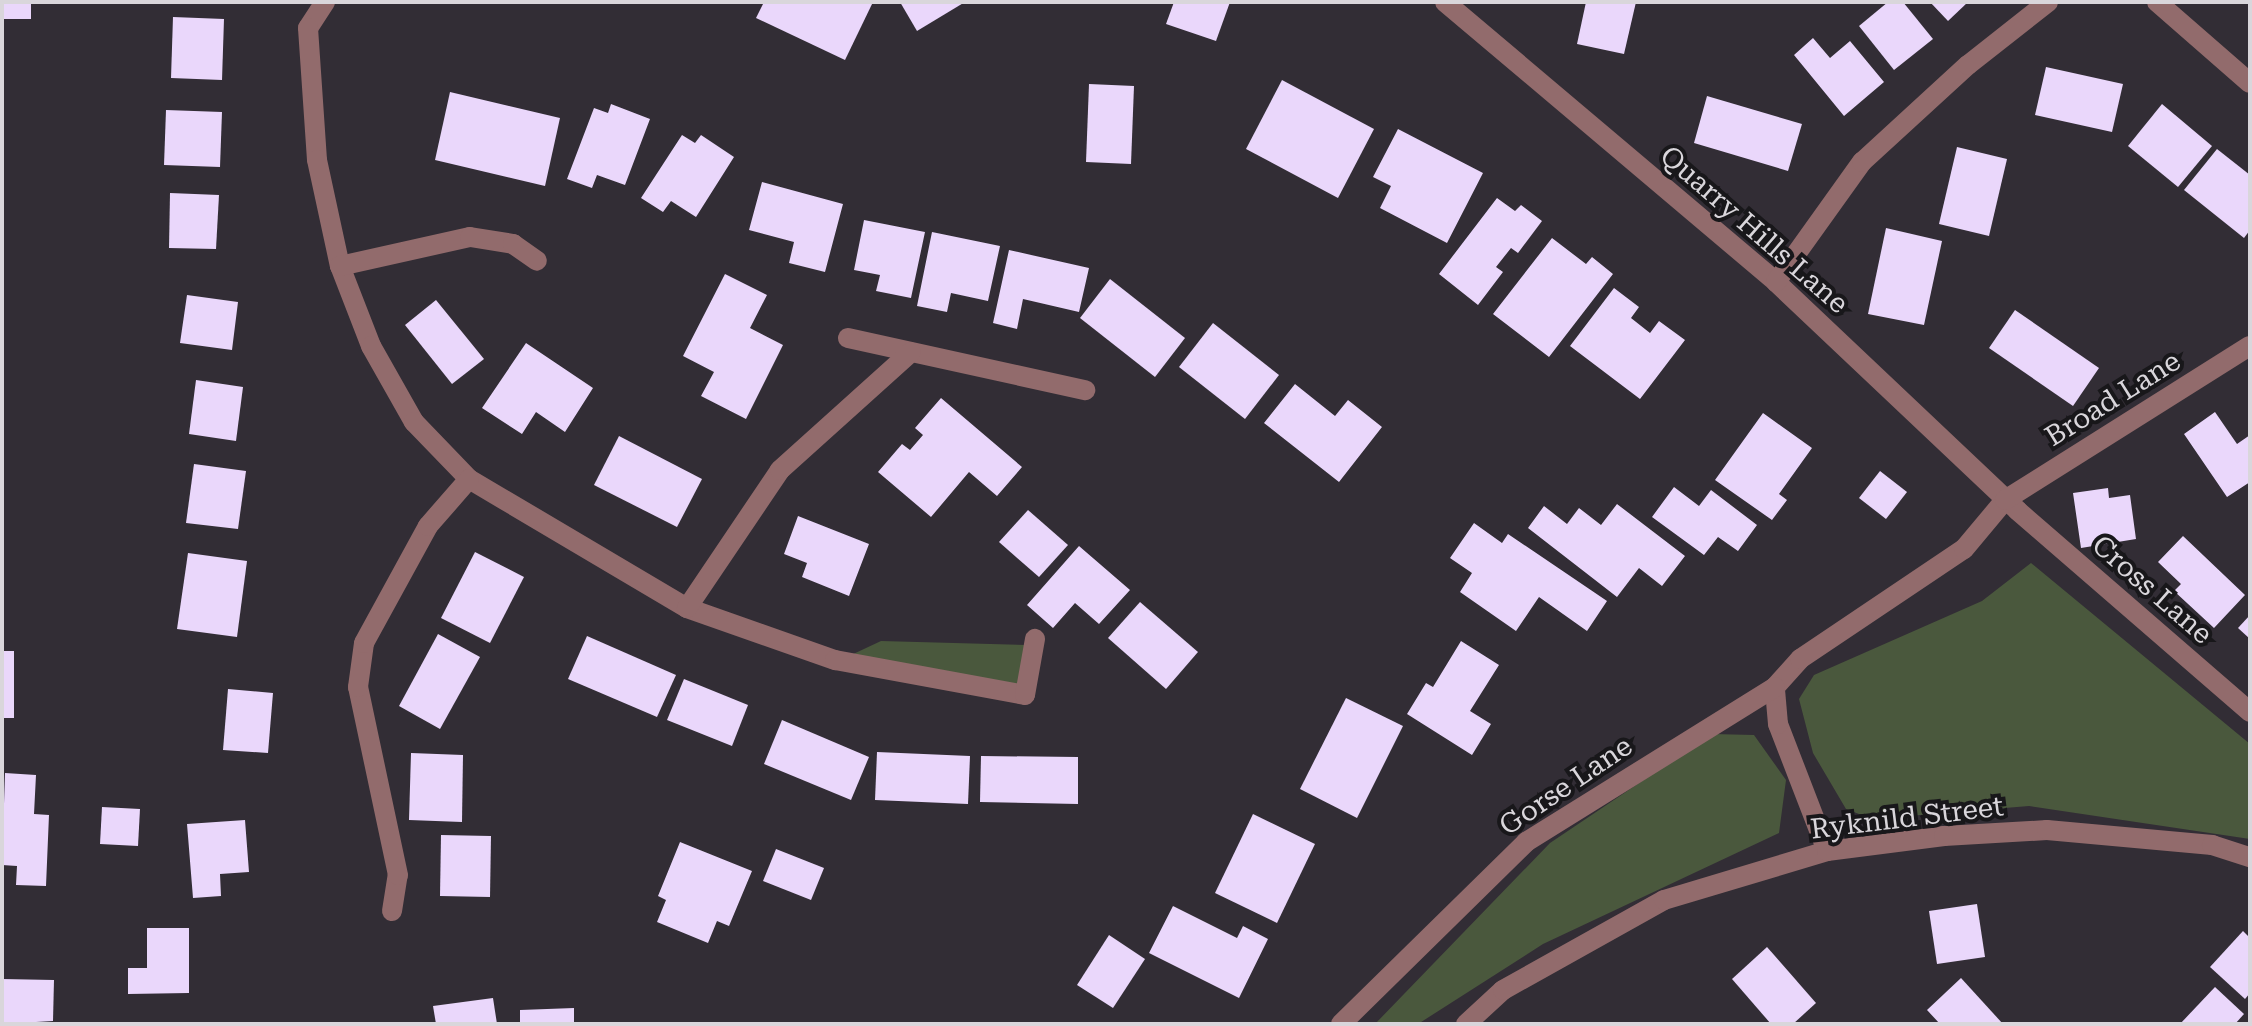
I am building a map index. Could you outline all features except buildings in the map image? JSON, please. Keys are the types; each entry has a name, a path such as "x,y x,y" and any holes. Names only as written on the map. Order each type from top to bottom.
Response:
{"street":[{"path":"325,2 308,28 317,160 340,266 371,346 414,422 469,479 687,608 835,660 1025,695 1035,639"},
{"path":"1776,282 1862,162 1968,65 2048,2"},
{"path":"2157,2 2250,83"},
{"name":"Quarry Hills Lane","path":"1447,3 1776,282 2012,505"},
{"path":"340,266 470,237 513,244 537,261"},
{"path":"848,338 1085,390"},
{"name":"Broad Lane","path":"2012,505 2250,346"},
{"path":"687,608 780,470 911,352"},
{"path":"392,911 398,875 358,687 364,643 428,526 469,479"},
{"name":"Gorse Lane","path":"1341,1024 1526,842 1775,687 1800,659 1964,549 2012,505"},
{"name":"Cross Lane","path":"2012,505 2250,712"},
{"path":"1775,687 1778,724 1827,851"},
{"name":"Ryknild Street","path":"1466,1024 1503,990 1664,900 1827,851 2047,830 2212,845 2250,857"}],"green space":[{"path":"2031,563 2250,744 2250,839 2029,806 1872,819 1846,809 1813,753 1799,699 1814,675 1982,601"},
{"path":"881,641 1027,645 1020,685 849,656"},
{"path":"1712,734 1754,735 1786,780 1779,833 1543,944 1418,1024 1375,1024 1550,843"}]}
